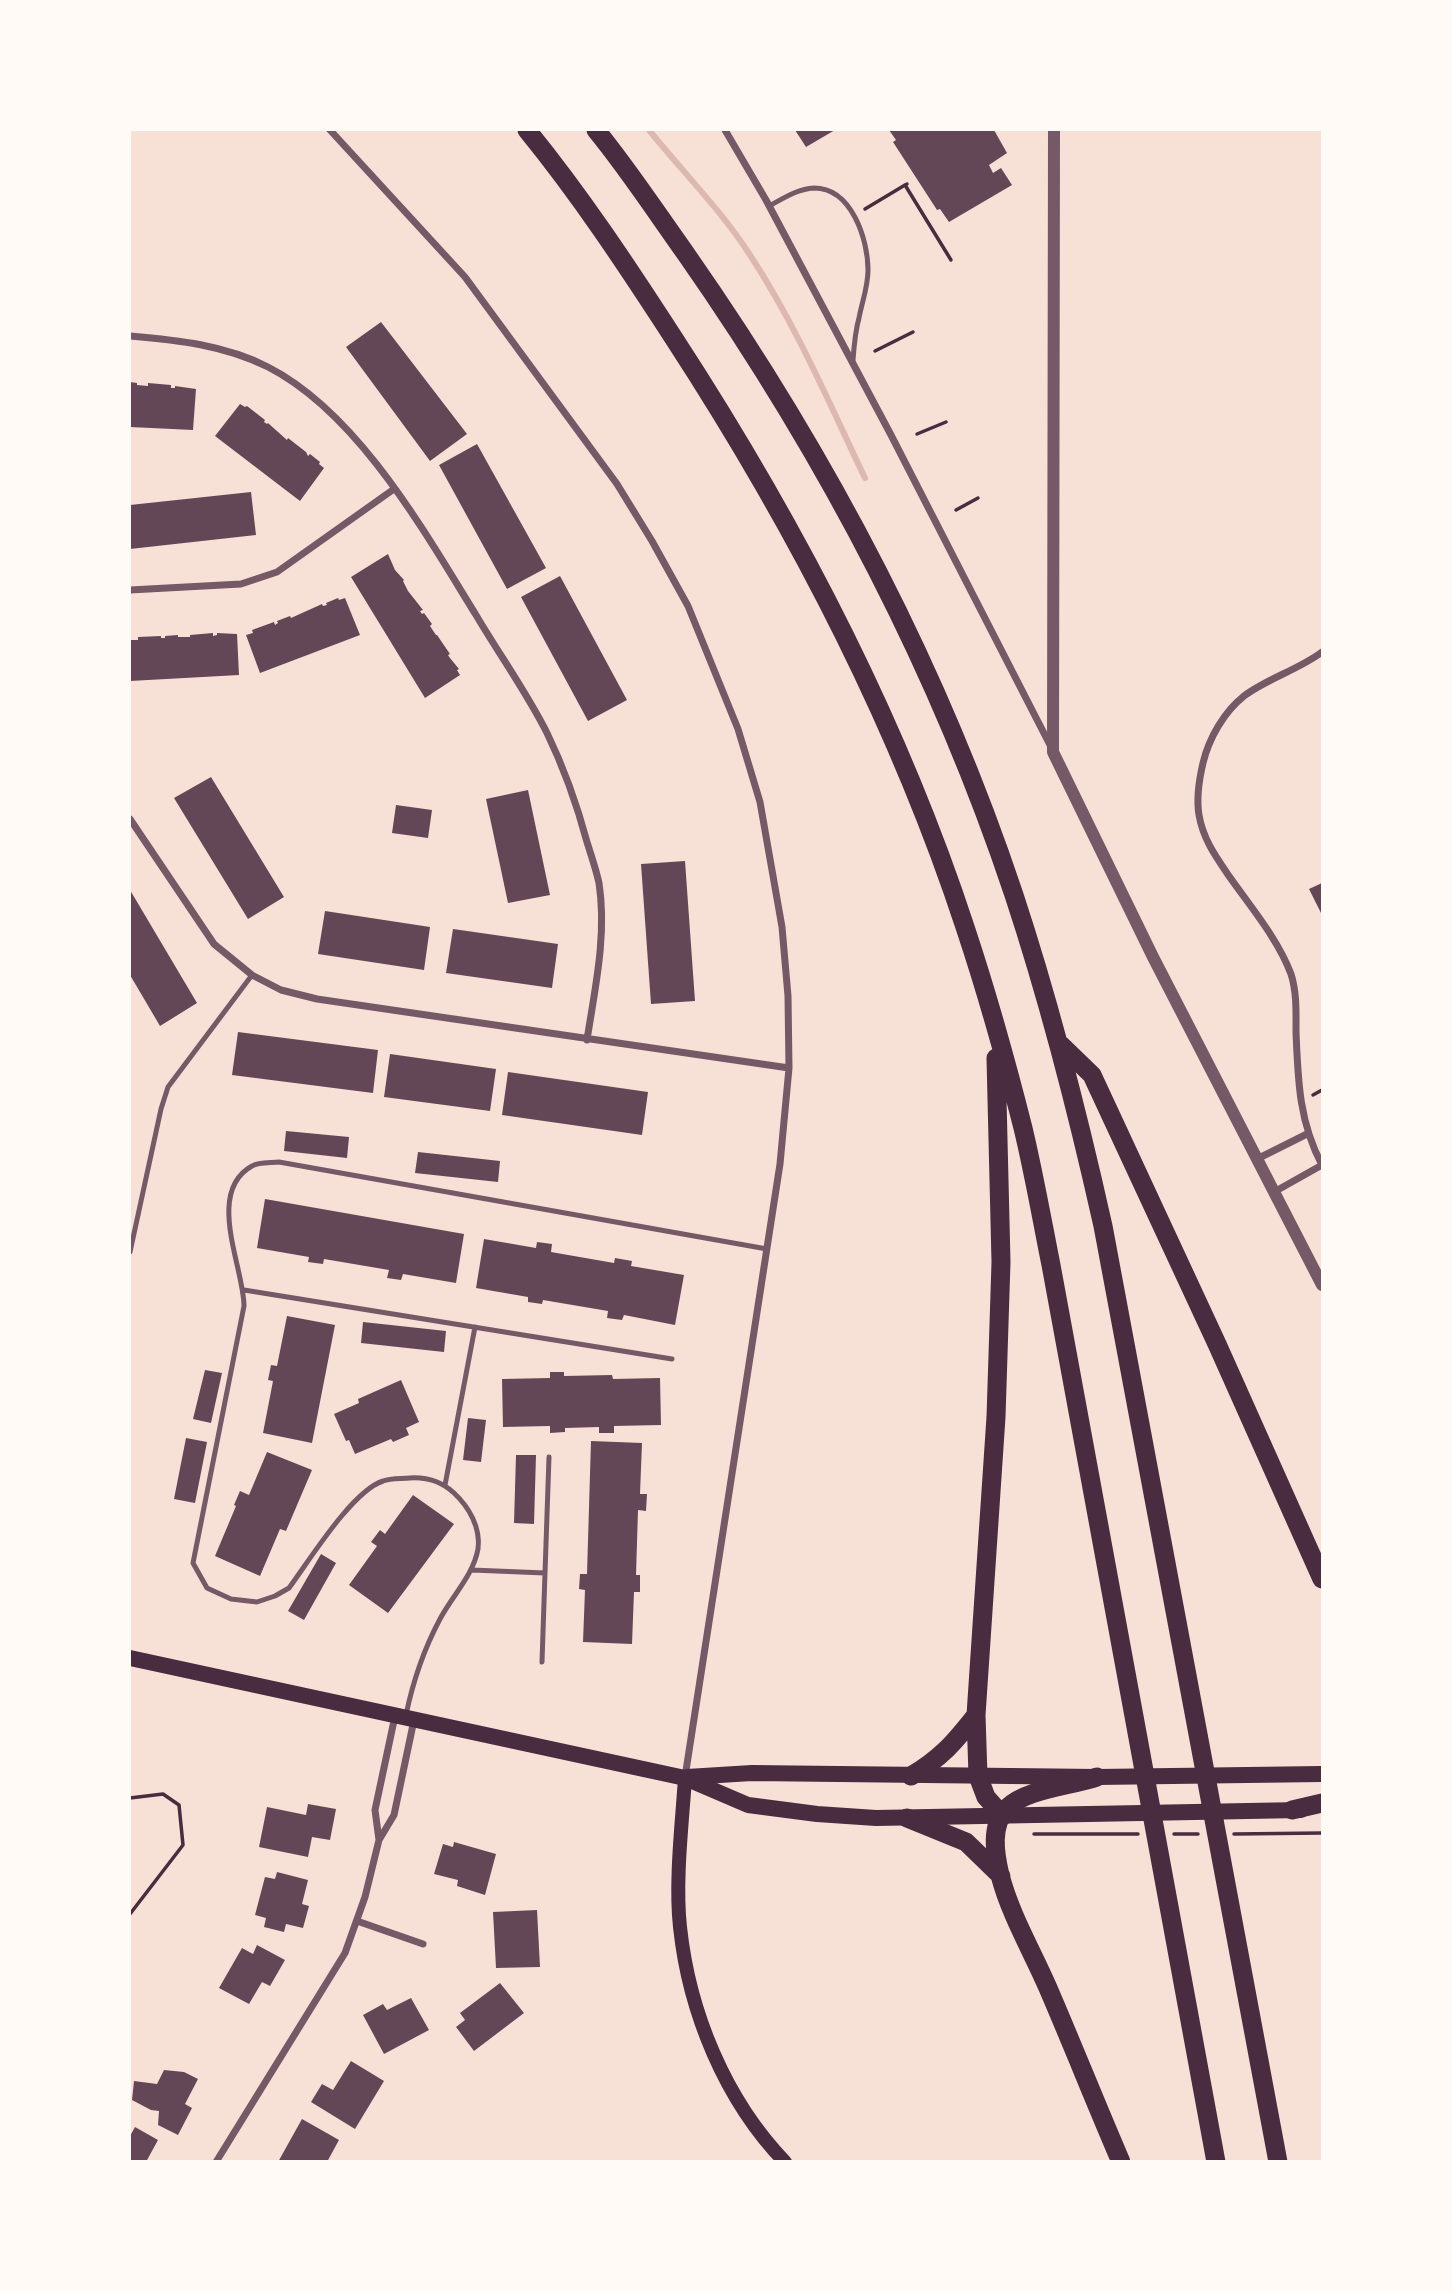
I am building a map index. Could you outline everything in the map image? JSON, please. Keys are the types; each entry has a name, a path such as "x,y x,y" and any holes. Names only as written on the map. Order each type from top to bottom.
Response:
{"highway":[{"path":"527,130 588,210 722,411 816,575 873,692 919,802 964,925 1024,1131 1216,2161"},
{"path":"596,130 738,329 853,525 915,647 970,774 1014,893 1077,1109 1103,1226 1278,2161"},
{"path":"995,1026 1001,1275 996,1417 976,1715 978,1776 986,1797 1003,1816"},
{"path":"1059,1044 1092,1075 1322,1579"},
{"path":"911,1776 936,1761 976,1715"},
{"path":"1097,1777 1038,1792 1006,1809 995,1835 1001,1876 1121,2161"},
{"path":"1287,1810 1322,1803"},
{"path":"907,1818 966,1842 1001,1876"}],"main road":[{"path":"130,1658 685,1778 748,1805 817,1814 907,1818 1322,1811"},
{"path":"685,1778 752,1773 1097,1777 1322,1774"},
{"path":"685,1778 680,1926 693,2002 718,2062 743,2108 770,2146 785,2161"}],"street":[{"path":"330,130 465,277 617,484 688,606 738,729 760,802 782,927 788,996 789,1068 780,1164 685,1778"},
{"path":"725,130 853,363 1053,752 1153,957 1322,1284"},
{"path":"1053,752 1054,130"},
{"path":"130,336 185,340 230,352 268,367 312,396 345,426 394,489 438,553 546,732 576,803 598,883 602,937 587,1040"},
{"path":"130,590 241,584 277,572 394,489"},
{"path":"1274,1192 1322,1165 1307,1134 1300,1099 1296,995 1291,974 1275,943 1213,854 1199,815 1198,786 1212,737 1228,712 1244,697 1322,652"},
{"path":"130,819 214,944 252,975 281,990 317,999 789,1068"},
{"path":"1257,1159 1307,1134"},
{"path":"379,1840 375,1810 405,1718"},
{"path":"216,2161 345,1953 365,1898 379,1840 394,1815 405,1718"},
{"path":"357,1921 423,1944"}],"lane":[{"path":"769,206 796,191 823,189 834,194 851,210 864,242 868,269 853,363"},
{"path":"130,1251 160,1109 168,1087 252,975"},
{"path":"405,1718 411,1688 422,1658 440,1618 471,1570 478,1547 474,1518 445,1485 414,1478 383,1481 360,1495 289,1588 257,1602 231,1599 207,1588 193,1563 244,1306 244,1290 229,1230 233,1188 241,1175 253,1165 279,1162 767,1249"},
{"path":"244,1290 672,1359"},
{"path":"445,1485 475,1327"},
{"path":"542,1662 549,1457"},
{"path":"471,1570 545,1573"}],"path":[{"path":"865,209 906,185 951,260"},
{"path":"875,351 913,332"},
{"path":"917,434 946,422"},
{"path":"956,510 978,498"},
{"path":"1311,1096 1322,1090"},
{"path":"130,1798 163,1794 179,1805 183,1845 130,1914"},
{"path":"1231,1834 1322,1833"},
{"path":"1033,1834 1150,1834"},
{"path":"1164,1834 1204,1834"}],"building":[{"path":"795,130 835,130 806,147"},
{"path":"889,130 994,130 1007,153 989,165 993,173 1001,168 1012,185 949,222 940,209 937,210 893,142 896,140"},
{"path":"381,322 467,434 430,461 346,347"},
{"path":"130,382 137,385 148,386 148,383 171,385 171,388 175,386 196,389 193,430 130,427"},
{"path":"240,404 247,406 308,456 310,454 324,468 300,501 215,436"},
{"path":"477,444 546,568 507,589 439,465"},
{"path":"251,492 256,535 130,549 130,505"},
{"path":"388,554 408,591 423,610 420,611 432,624 430,626 459,669 457,670 460,675 425,698 351,577"},
{"path":"560,576 627,700 588,721 521,597"},
{"path":"345,598 360,635 260,673 246,635 253,633 252,630 274,622 275,625 277,621 290,616 291,618 322,604 327,605 326,603"},
{"path":"213,633 213,636 217,633 237,634 239,675 130,681 130,640 138,640 138,637 190,637"},
{"path":"211,777 284,897 248,919 174,798"},
{"path":"528,790 550,895 508,903 486,799"},
{"path":"396,805 432,810 428,838 392,833"},
{"path":"685,861 695,1001 651,1004 641,864"},
{"path":"1322,883 1322,915 1309,889"},
{"path":"130,890 197,1003 160,1026 130,975"},
{"path":"325,911 430,927 424,970 318,954"},
{"path":"453,929 558,944 552,988 446,973"},
{"path":"238,1032 378,1050 373,1093 232,1075"},
{"path":"390,1054 496,1069 490,1111 384,1097"},
{"path":"508,1072 648,1092 642,1135 502,1115"},
{"path":"286,1131 349,1137 347,1158 284,1151"},
{"path":"418,1152 500,1161 498,1182 415,1173"},
{"path":"265,1199 464,1234 456,1283 403,1274 401,1280 387,1278 389,1270 324,1259 323,1264 308,1262 309,1257 257,1248"},
{"path":"484,1239 536,1248 537,1242 552,1244 551,1252 614,1263 615,1258 632,1261 631,1266 684,1275 675,1325 624,1315 622,1320 607,1318 608,1311 543,1300 542,1304 528,1302 528,1297 476,1288"},
{"path":"287,1316 335,1325 312,1443 263,1433 273,1381 268,1380 271,1365 277,1366"},
{"path":"363,1322 446,1331 444,1352 361,1343"},
{"path":"205,1370 222,1373 211,1423 193,1419"},
{"path":"550,1372 564,1372 564,1376 612,1375 613,1379 660,1378 661,1425 614,1426 614,1433 599,1433 599,1427 565,1428 565,1432 550,1433 550,1426 503,1427 502,1379 550,1378"},
{"path":"401,1380 419,1422 406,1428 409,1435 393,1442 391,1439 355,1454 334,1414 359,1403 358,1399"},
{"path":"468,1418 486,1420 481,1462 463,1460"},
{"path":"186,1438 207,1442 195,1503 174,1499"},
{"path":"591,1441 642,1443 640,1494 647,1494 646,1511 638,1510 636,1575 640,1575 640,1592 634,1592 632,1644 583,1642 585,1590 579,1589 580,1574 587,1574"},
{"path":"267,1452 312,1470 286,1531 280,1529 260,1576 215,1556 240,1491 249,1495"},
{"path":"516,1455 536,1455 534,1524 514,1523"},
{"path":"413,1495 454,1524 388,1613 349,1585 377,1546 371,1542 380,1530 385,1534"},
{"path":"321,1554 336,1563 304,1620 288,1611"},
{"path":"308,1804 336,1809 330,1840 312,1837 308,1857 259,1847 267,1807 306,1815"},
{"path":"454,1842 496,1854 485,1895 457,1886 458,1880 434,1874 443,1844 453,1847"},
{"path":"277,1872 308,1880 302,1904 309,1906 303,1928 286,1924 284,1932 264,1927 266,1918 255,1915 265,1877 275,1879"},
{"path":"537,1910 540,1967 496,1968 493,1912"},
{"path":"257,1945 285,1960 270,1986 262,1982 249,2004 219,1988 242,1948 253,1954"},
{"path":"500,1983 524,2013 474,2051 456,2027 465,2020 460,2013"},
{"path":"411,1998 429,2030 384,2054 363,2015 383,2004 387,2010"},
{"path":"351,2061 384,2081 355,2129 311,2102 322,2084 333,2090"},
{"path":"164,2070 184,2072 198,2079 185,2104 192,2108 178,2135 158,2125 159,2111 132,2100 134,2081 157,2084"},
{"path":"302,2119 339,2140 327,2162 278,2162"},
{"path":"135,2127 158,2140 146,2162 130,2162 130,2136"}],"waterway":[{"path":"649,130 727,222 767,282 811,365 865,478"}]}
